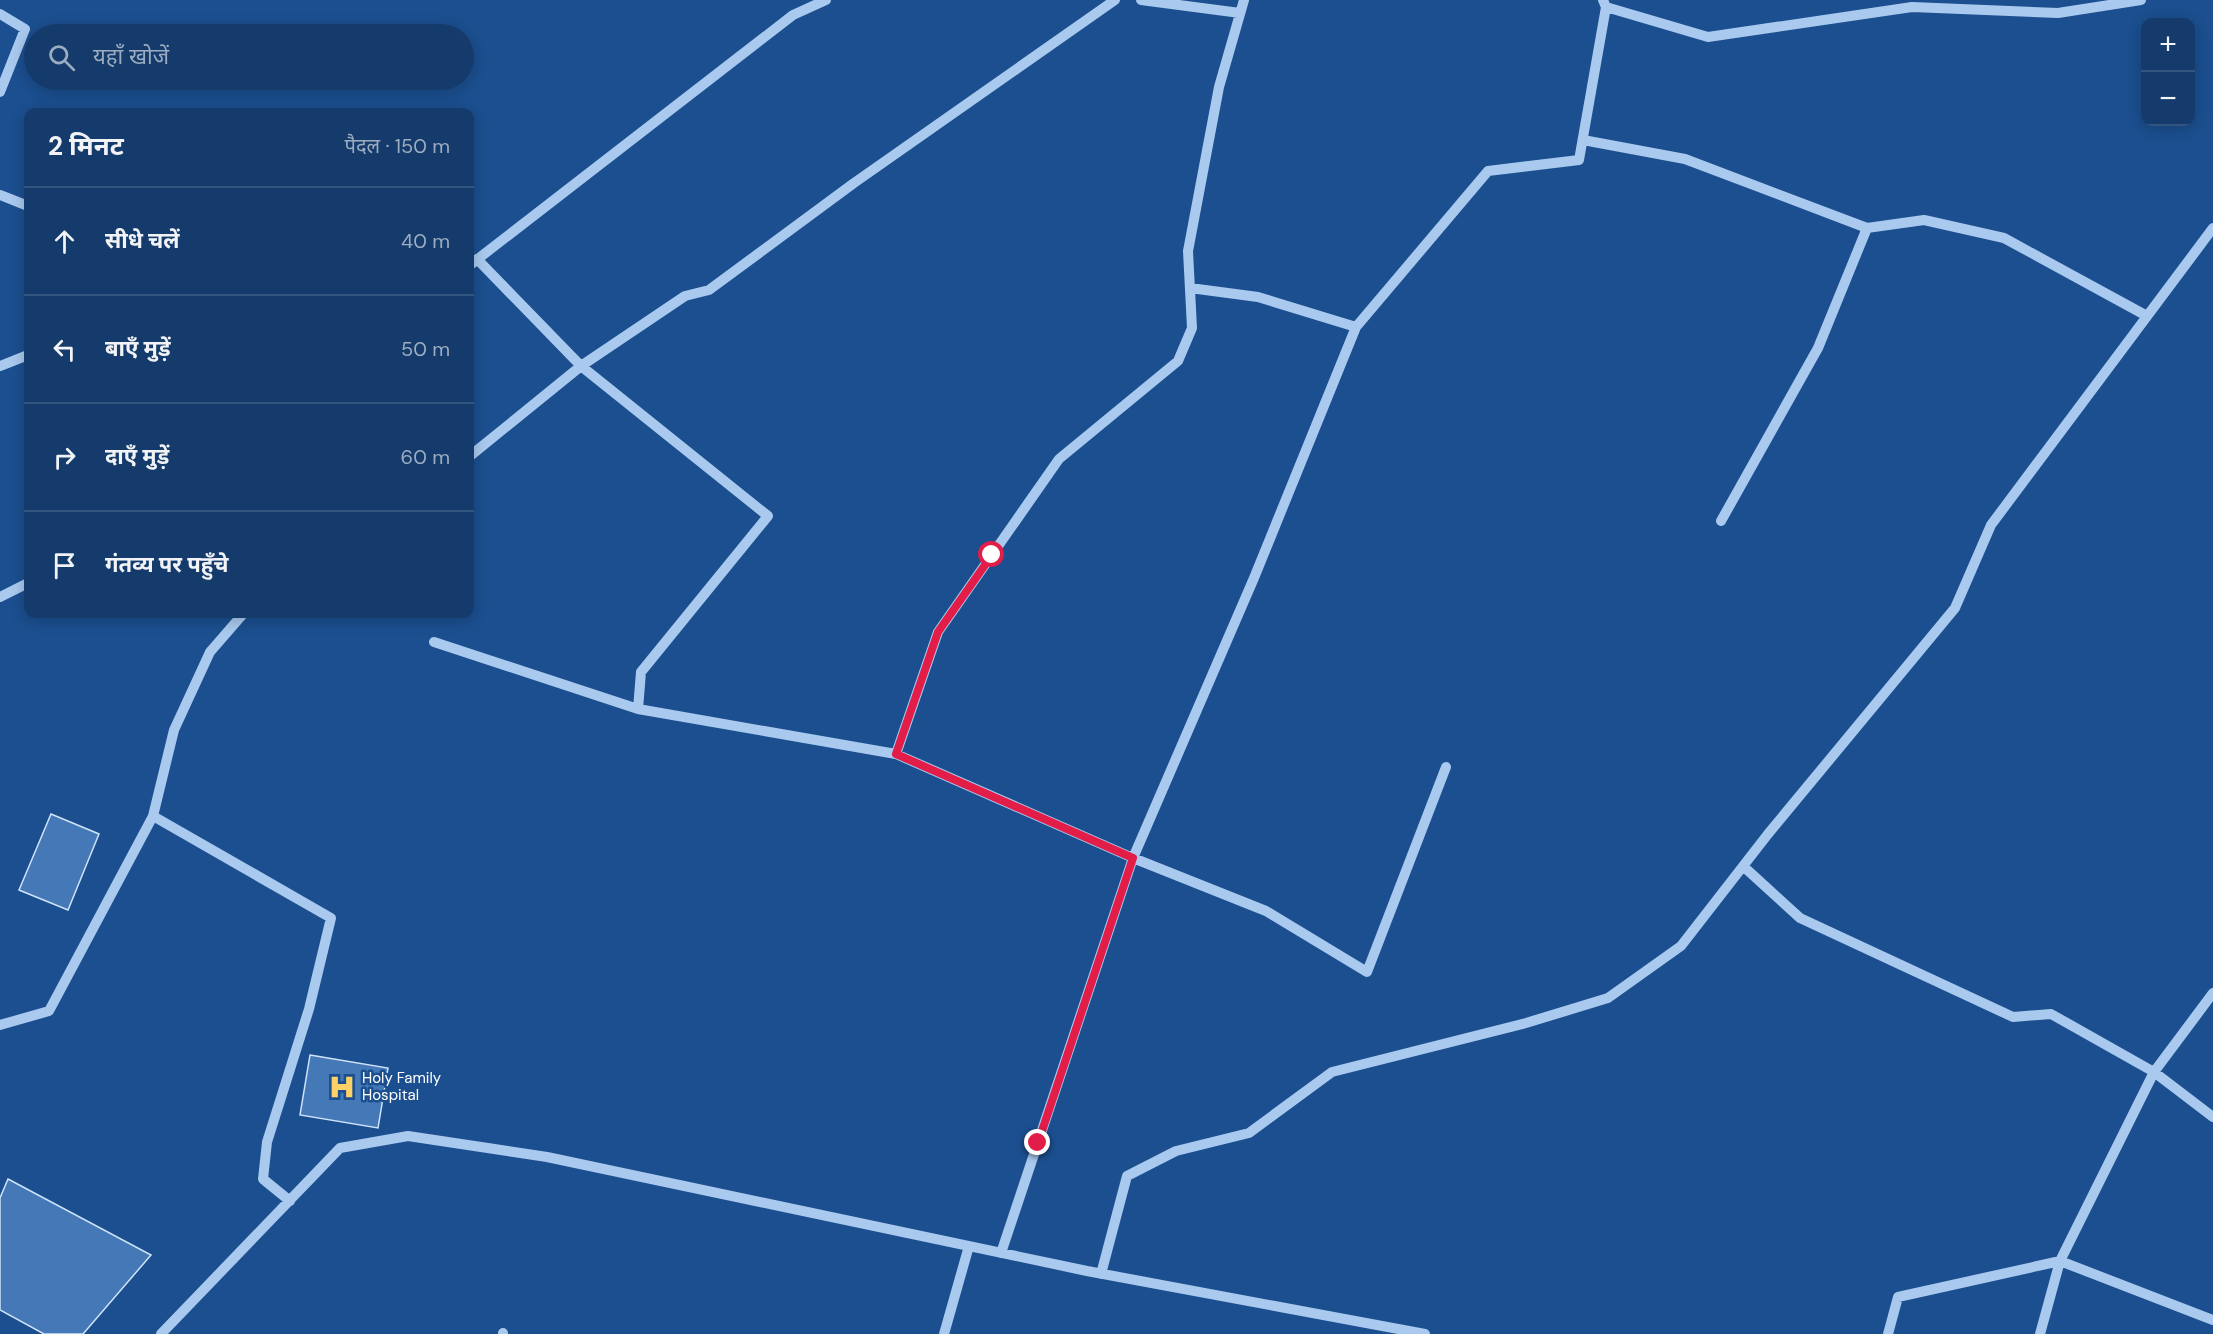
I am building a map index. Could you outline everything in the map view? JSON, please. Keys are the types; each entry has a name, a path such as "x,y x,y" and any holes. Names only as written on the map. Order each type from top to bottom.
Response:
{"street":[{"path":"474,261 793,15 826,0"},
{"path":"474,453 581,366 685,296 710,290 864,177 1115,0"},
{"path":"1141,0 1240,13"},
{"path":"896,754 938,632 1059,459 1179,361 1192,328 1191,239 1219,87 1244,0"},
{"path":"1001,1253 1133,858 1254,578 1356,327 1488,171 1579,160 1604,3 1708,37 1912,7 2058,13 2141,0"},
{"path":"0,14 24,28"},
{"path":"0,92 24,32"},
{"path":"1582,140 1685,159 1867,228 1924,220 2004,238 2148,316"},
{"path":"0,195 24,204"},
{"path":"1721,521 1818,348 1867,228"},
{"path":"1101,1274 1127,1176 1176,1151 1249,1133 1332,1072 1526,1023 1608,998 1681,946 1743,866 1955,608 1991,525 2213,228"},
{"path":"474,263 581,366 768,516 641,672 638,709"},
{"path":"1190,288 1258,297 1356,327"},
{"path":"0,366 24,357"},
{"path":"0,597 24,585"},
{"path":"0,1025 49,1011 153,816 174,730 210,652 240,618"},
{"path":"434,642 638,709 896,754 1133,858 1266,911 1367,972 1446,766"},
{"path":"153,816 331,918 309,1009 267,1142 263,1179 290,1201"},
{"path":"1743,866 1800,918 2013,1017 2051,1014 2154,1072 2213,1117"},
{"path":"2040,1334 2060,1262 2154,1072 2213,993"},
{"path":"161,1334 340,1148 408,1136 547,1157 1101,1274 1425,1334"},
{"path":"944,1334 969,1246"},
{"path":"1888,1334 1898,1297 2060,1262 2213,1320"}],"building":[{"path":"51,814 99,834 68,910 19,890"},
{"path":"310,1055 388,1068 378,1128 300,1115"},
{"path":"8,1179 151,1255 83,1334 44,1334 0,1310 0,1198"}],"place":[{"name":"Holy Family Hospital","path":"342,1087"}],"route":[{"path":"992,555 938,632 896,754 1133,858 1038,1143"}]}
